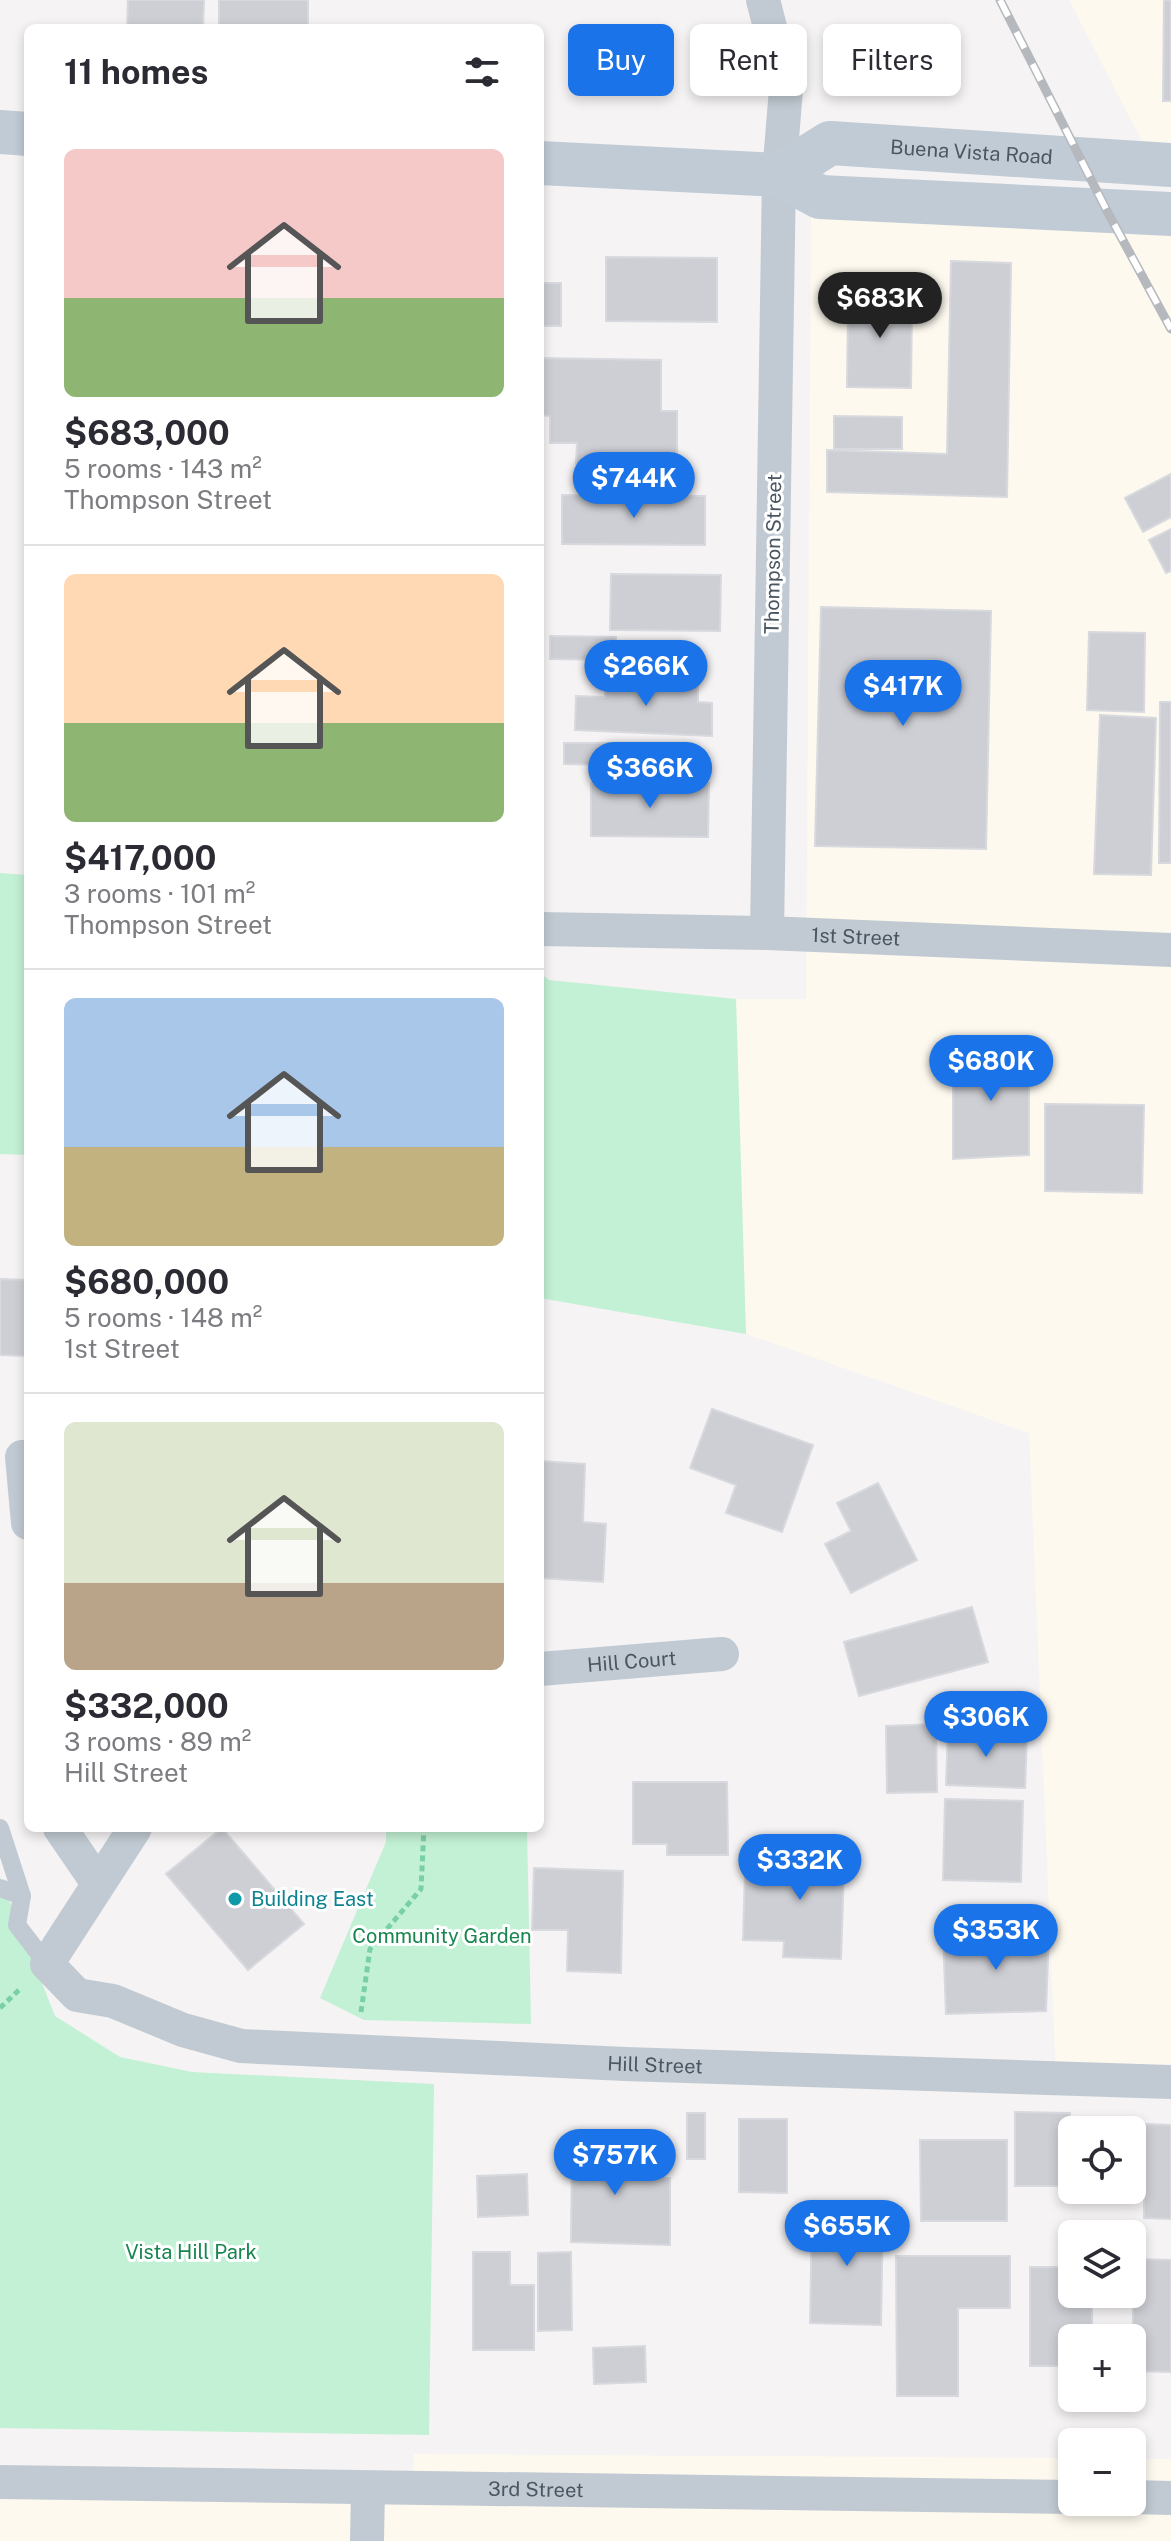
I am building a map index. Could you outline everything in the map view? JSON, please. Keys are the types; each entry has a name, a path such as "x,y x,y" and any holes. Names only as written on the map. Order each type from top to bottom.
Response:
{"street":[{"name":"Thompson Street","path":"763,0 786,89 779,175 767,933"},
{"path":"0,132 24,134"},
{"name":"Buena Vista Road","path":"779,175 830,143 1171,165"},
{"path":"544,163 779,175 820,197 1171,214"},
{"name":"1st Street","path":"544,929 767,933 1171,950"},
{"path":"24,1457 24,1479"},
{"name":"Hill Court","path":"544,1669 722,1654"},
{"path":"63,1832 97,1882"},
{"path":"47,1964 97,1882 132,1832"},
{"name":"Hill Street","path":"47,1964 77,1995 113,2001 183,2030 241,2046 355,2053 1171,2082"},
{"name":"3rd Street","path":"0,2482 1058,2497"},
{"path":"367,2541 368,2489"},
{"path":"1146,2497 1171,2498"}],"lane":[{"path":"0,1828 22,1896 17,1925 47,1964"},
{"path":"0,1888 22,1896"}],"path":[{"path":"355,2053 370,1949 421,1889 424,1832"}],"shaded area":[{"path":"1069,0 1171,0 1171,162 1152,161"},
{"path":"811,209 1171,226 1171,2085 1056,2079 1029,1433 746,1334 736,999 806,999"},
{"path":"414,2454 1058,2458 1058,2516 1146,2516 1146,2459 1171,2459 1171,2541 0,2541 0,2473 413,2480"}],"green space":[{"path":"0,873 24,875 24,1155 0,1154"},
{"path":"544,976 549,980 736,999 746,1334 544,1299"},
{"name":"Community Garden","path":"386,1832 527,1832 531,2024 364,2020 320,1998 386,1842"},
{"name":"Vista Hill Park","path":"0,1877 55,2016 120,2057 192,2072 434,2084 429,2435 0,2428"}],"building":[{"path":"128,0 204,0 203,24 127,24"},
{"path":"219,0 308,0 308,24 219,24"},
{"path":"1164,0 1171,0 1171,101 1163,101"},
{"path":"606,257 717,258 717,322 606,321"},
{"path":"951,261 1011,263 1007,497 827,492 827,450 947,454"},
{"path":"867,282 896,282 895,306 912,306 911,388 847,387 848,304 867,304"},
{"path":"544,283 561,283 561,326 544,326"},
{"path":"544,358 661,360 661,411 677,411 677,465 576,464 577,443 550,443 550,416 544,415"},
{"path":"834,416 902,417 902,449 834,449"},
{"path":"1171,474 1171,517 1143,532 1125,498"},
{"path":"562,495 705,496 705,545 562,544"},
{"path":"1171,529 1171,571 1166,573 1149,540"},
{"path":"611,574 721,575 720,631 610,630"},
{"path":"821,607 991,611 986,849 815,846"},
{"path":"1089,632 1145,633 1144,712 1087,710"},
{"path":"550,636 616,637 616,660 550,659"},
{"path":"605,675 698,680 698,702 712,703 712,736 575,730 576,696 605,697"},
{"path":"1160,702 1171,702 1171,863 1159,863"},
{"path":"1100,715 1156,718 1151,875 1094,874"},
{"path":"564,743 615,743 615,765 564,764"},
{"path":"591,783 709,783 708,837 591,836"},
{"path":"953,1048 1029,1048 1029,1155 953,1159"},
{"path":"1045,1104 1144,1105 1142,1193 1045,1191"},
{"path":"0,1279 24,1280 24,1356 0,1355"},
{"path":"712,1409 813,1445 782,1532 726,1513 736,1485 690,1468"},
{"path":"544,1461 585,1464 583,1522 606,1524 603,1582 544,1578"},
{"path":"878,1483 917,1560 851,1593 825,1544 851,1531 837,1503"},
{"path":"972,1607 988,1662 859,1696 844,1642"},
{"path":"936,1724 937,1792 887,1793 886,1726"},
{"path":"948,1730 1027,1733 1025,1788 946,1785"},
{"path":"633,1782 727,1782 728,1855 667,1855 667,1844 633,1844"},
{"path":"945,1799 1023,1801 1021,1882 943,1880"},
{"name":"Building East","path":"217,1832 225,1832 304,1924 248,1970 166,1874"},
{"path":"798,1838 845,1839 841,1959 783,1957 784,1941 743,1940 745,1871 797,1874"},
{"path":"534,1868 623,1871 621,1973 567,1971 568,1930 532,1930"},
{"path":"943,1933 1049,1933 1046,2011 946,2014"},
{"path":"1015,2112 1070,2113 1070,2116 1058,2116 1058,2186 1015,2186"},
{"path":"687,2113 705,2113 705,2159 687,2159"},
{"path":"739,2119 787,2119 787,2193 739,2192"},
{"path":"1146,2124 1171,2125 1171,2219 1144,2218"},
{"path":"572,2137 628,2138 627,2178 670,2178 670,2245 571,2242"},
{"path":"920,2140 1007,2140 1007,2221 921,2221"},
{"path":"527,2174 528,2215 478,2217 477,2176"},
{"path":"812,2212 883,2213 881,2325 810,2323"},
{"path":"473,2252 510,2252 510,2285 534,2285 534,2350 473,2350"},
{"path":"571,2252 572,2330 538,2331 538,2253"},
{"path":"896,2256 1010,2256 1010,2308 958,2308 958,2396 897,2396"},
{"path":"1146,2259 1171,2260 1171,2372 1146,2371 1146,2324 1133,2324 1133,2308 1146,2308"},
{"path":"1030,2267 1058,2267 1058,2308 1092,2308 1092,2324 1058,2324 1058,2366 1030,2366"},
{"path":"645,2346 646,2382 594,2384 593,2348"}],"railway":[{"path":"1000,0 1171,329"}],"place":[{"name":"Building East","path":"235,1899"}]}
